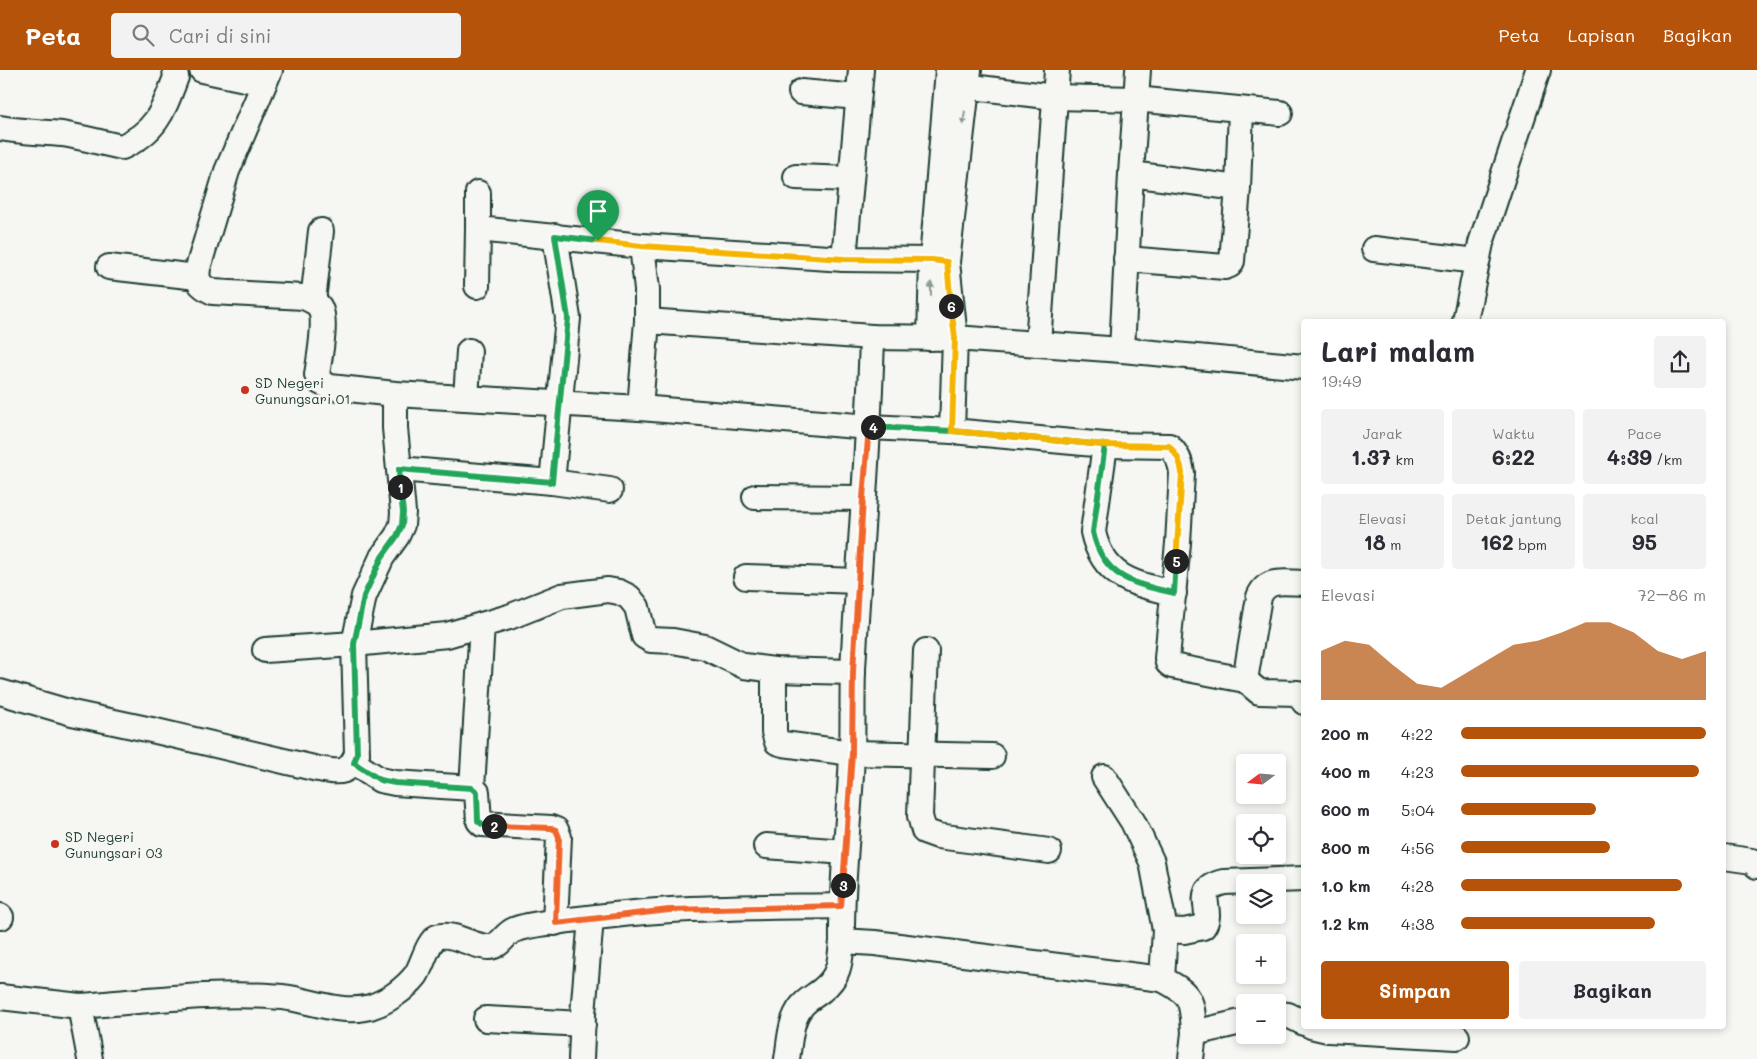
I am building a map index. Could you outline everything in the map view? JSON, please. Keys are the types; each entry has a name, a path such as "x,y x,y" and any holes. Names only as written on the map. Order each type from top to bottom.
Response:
{"street":[{"path":"0,128 62,134 107,142 122,147 145,134 157,120 176,77 175,70"},
{"path":"202,70 267,77 227,171 197,277 202,287 212,292 304,297 313,301 321,309 323,323 318,375 320,382 330,387 395,394 640,408 869,427 952,431 1105,445 1169,446 1181,462 1182,473 1168,663 1172,666 1245,680 1258,692 1298,693 1301,698"},
{"path":"844,259 861,70"},
{"path":"1038,344 1058,70"},
{"path":"1122,350 1130,174 1138,70"},
{"path":"1465,319 1481,243 1538,70"},
{"path":"930,338 958,78 1055,97 1135,99 1280,112"},
{"path":"801,92 858,97"},
{"path":"1126,259 1225,268 1230,265 1232,261 1238,188 1241,110"},
{"path":"1130,174 1238,188"},
{"path":"796,177 851,179"},
{"path":"477,286 478,193"},
{"path":"478,229 642,246 844,259 939,261"},
{"path":"313,301 321,231"},
{"path":"552,482 568,318 555,236"},
{"path":"640,408 647,321 642,246"},
{"path":"1374,249 1477,261"},
{"path":"939,261 955,338 952,431"},
{"path":"109,268 197,277"},
{"path":"647,321 872,338 955,338 1122,350 1301,367"},
{"path":"787,1059 793,1021 801,1007 810,997 823,989 834,977 840,966 842,941 841,906 852,753 853,672 869,427 872,338"},
{"path":"466,398 469,351"},
{"path":"0,692 72,713 156,730 318,769 339,772 348,770 354,763 357,754 354,644 364,596 382,557 397,536 402,525 403,512 395,428 395,394"},
{"path":"1105,445 1093,532 1096,545 1105,560 1117,574 1126,580 1138,585 1174,593"},
{"path":"399,469 552,482 610,490"},
{"path":"755,497 863,498"},
{"path":"746,577 858,582"},
{"path":"1245,680 1259,597 1263,587 1271,583 1301,583"},
{"path":"265,650 447,636 509,617 562,596 608,590 619,592 629,597 637,607 644,636 651,640 673,641 705,647 744,666 774,670 853,672"},
{"path":"472,788 482,625"},
{"path":"926,651 920,816 924,831 938,836 1049,851"},
{"path":"774,670 774,732 777,742 852,753 992,756"},
{"path":"354,763 380,780 395,783 472,788 477,792 478,821 482,824 551,828 556,830 559,837 556,923"},
{"path":"1104,777 1133,822 1152,862 1165,930 1162,979"},
{"path":"766,846 845,852"},
{"path":"1726,857 1752,861 1757,866"},
{"path":"1165,930 1184,931 1203,927 1206,923 1205,895 1214,884 1301,879"},
{"path":"0,997 80,1006 212,995 284,997 346,1010 369,1007 385,1001 406,986 416,975 435,938 447,936 488,948 496,946 506,935 514,930 591,918 669,910 841,906"},
{"path":"582,1059 591,918"},
{"path":"842,941 885,944 1162,979 1180,988 1190,1002 1194,1034 1191,1059"},
{"path":"80,1006 90,1059"},
{"path":"1286,1015 1301,1022"},
{"path":"486,1019 583,1024"},
{"path":"1194,1034 1236,1023"},
{"path":"1324,1029 1458,1041"}],"place":[{"name":"SD Negeri Gunungsari 01","path":"245,390"},
{"name":"SD Negeri Gunungsari 03","path":"55,844"}],"route":[{"path":"598,241 555,236 568,318 552,482 399,469 403,512 402,525 397,536 382,557 364,596 354,644 357,754 354,763 380,780 395,783 472,788 477,792 478,821 488,826 551,828 556,830 559,837 556,923 669,910 841,906 852,753 853,672 869,427 952,431 1105,445 1093,532 1096,545 1105,560 1117,574 1126,580 1138,585 1174,593 1182,473 1181,462 1169,446 1105,445 1003,436 952,431 955,338 947,262 932,260 844,259 642,246 598,241"}]}
